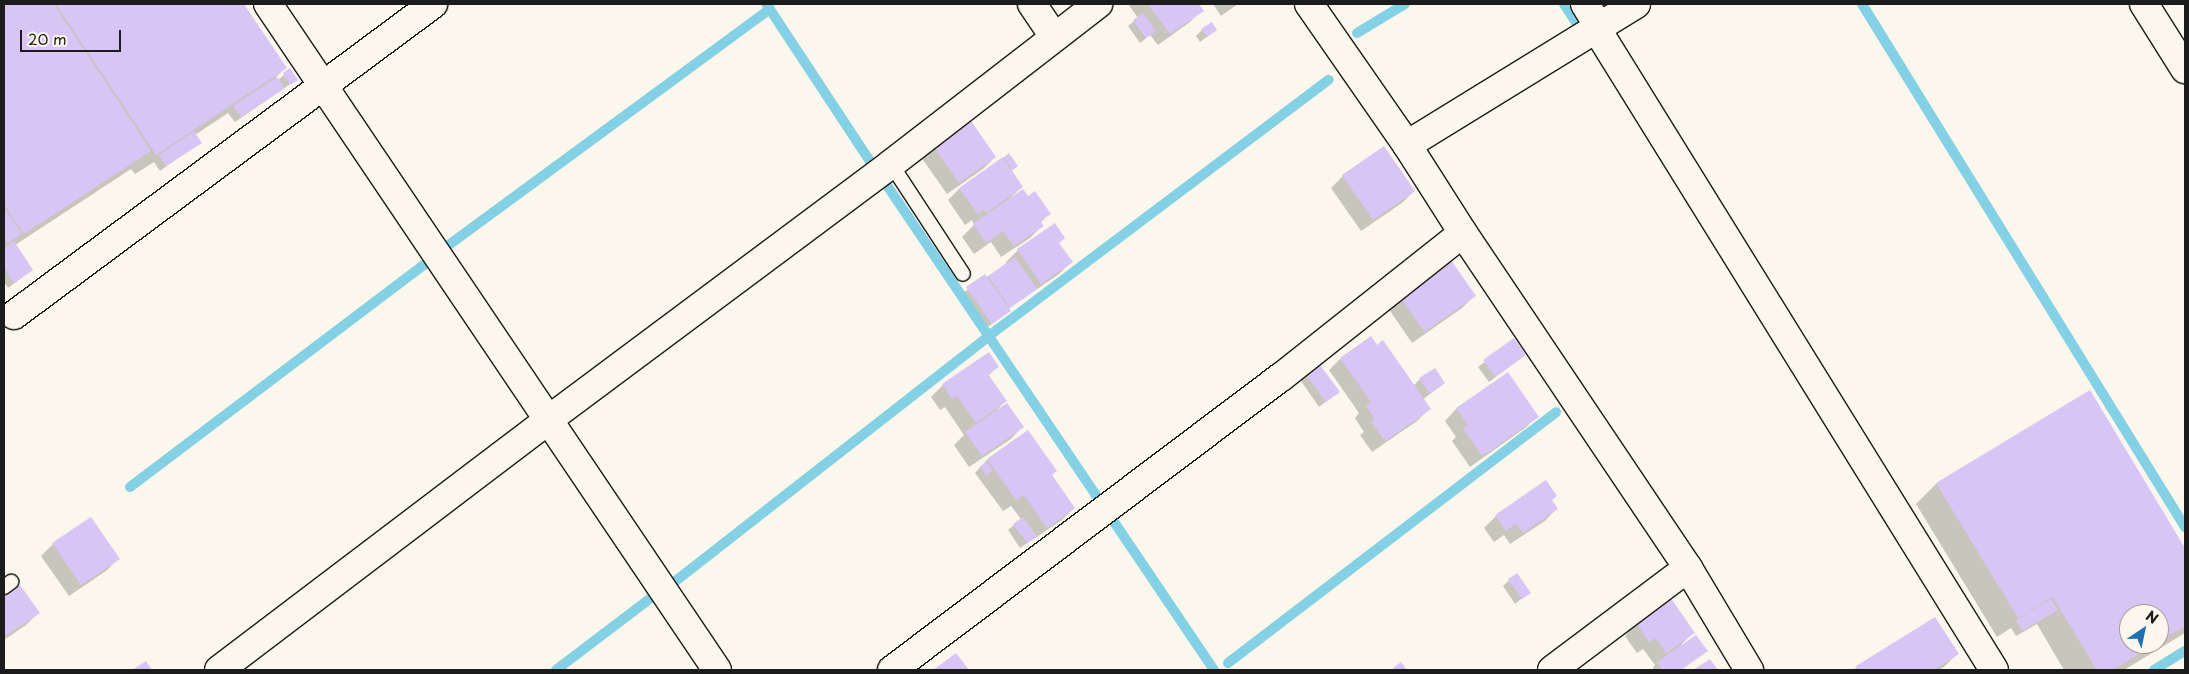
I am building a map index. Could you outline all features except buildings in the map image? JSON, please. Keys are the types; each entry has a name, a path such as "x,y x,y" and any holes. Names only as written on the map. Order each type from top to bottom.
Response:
{"street":[{"path":"268,4 717,670"},
{"path":"14,315 324,87 433,4"},
{"path":"1032,4 1054,36"},
{"path":"220,670 548,420 891,164 1054,36 1098,4"},
{"path":"1309,4 1407,145 1463,233 1688,568 1749,670"},
{"path":"1585,4 1593,17 1596,28 1994,670"},
{"path":"1407,145 1636,4"},
{"path":"2144,4 2185,70"},
{"path":"892,670 1287,372 1463,233"},
{"path":"1566,666 1688,568"}],"lane":[{"path":"891,164 963,274"}],"waterway":[{"path":"1357,33 1405,4"},
{"path":"1564,4 1577,24"},
{"path":"1862,4 2185,527"},
{"path":"767,5 872,164"},
{"path":"446,247 770,9"},
{"path":"673,583 990,335 1329,80"},
{"path":"884,181 1214,670"},
{"path":"130,487 430,260"},
{"path":"1228,663 1556,412"},
{"path":"556,670 651,598"},
{"path":"2154,670 2185,651"}]}
